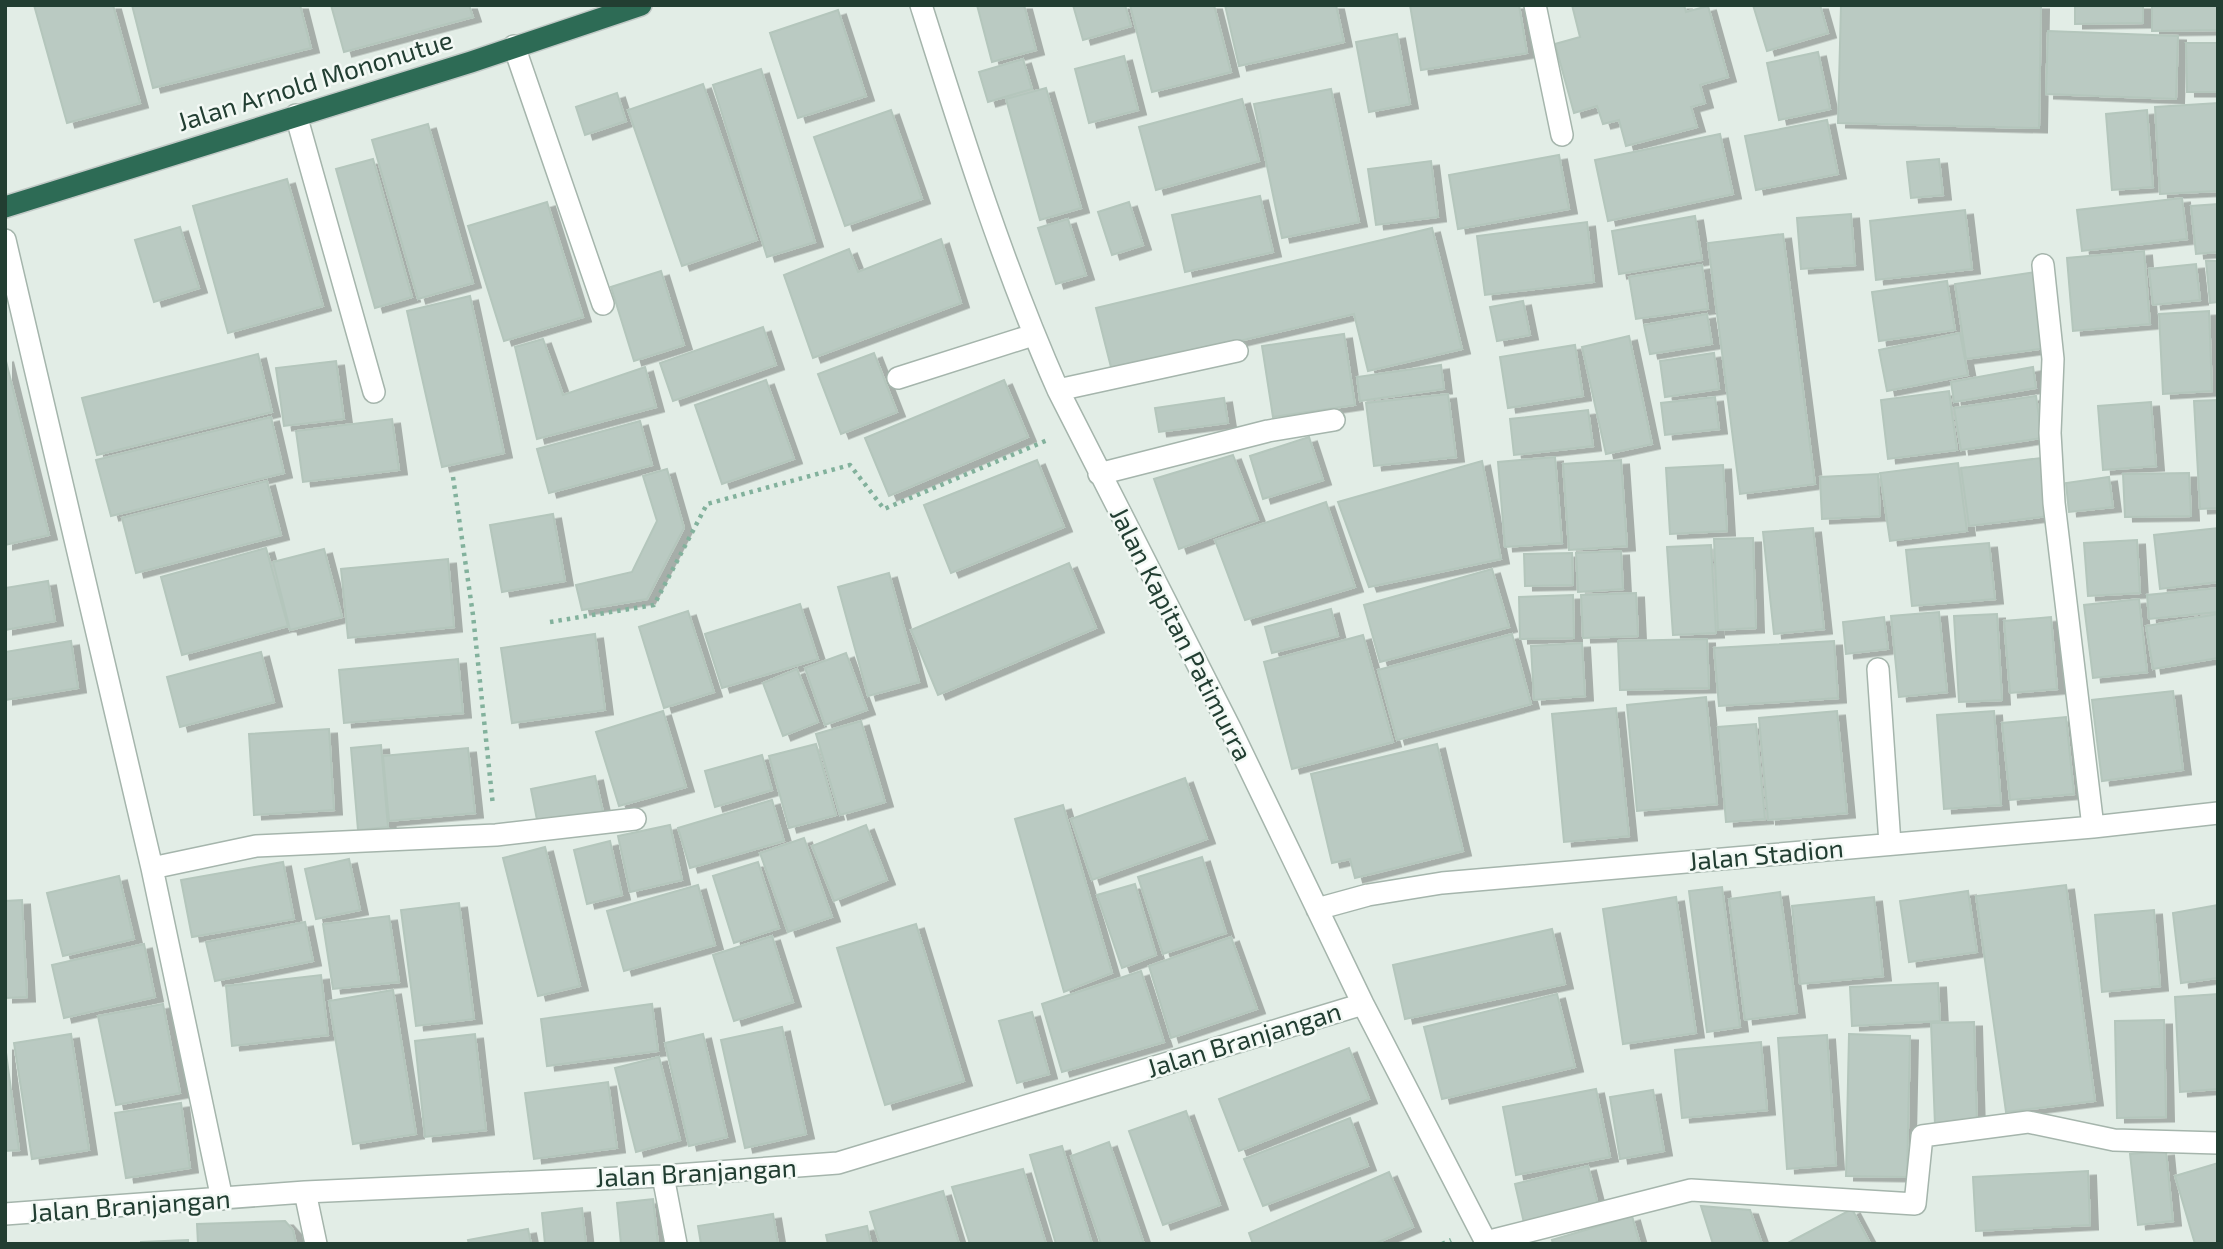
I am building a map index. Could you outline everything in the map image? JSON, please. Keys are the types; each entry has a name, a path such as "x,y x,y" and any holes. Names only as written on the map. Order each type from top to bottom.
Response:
{"highway":[{"name":"Jalan Arnold Mononutue","path":"5,207 641,5"}],"street":[{"name":"Jalan Kapitan Patimurra","path":"921,5 959,127 1033,335 1058,390 1098,474 1231,730 1363,1004 1486,1243"},
{"path":"1535,5 1562,135"},
{"path":"514,46 603,304"},
{"path":"296,115 374,392"},
{"path":"5,240 152,868 222,1199"},
{"path":"2043,265 2053,359 2050,433 2054,503 2093,827"},
{"path":"898,378 1033,335"},
{"path":"1058,390 1237,351"},
{"path":"1098,474 1268,430 1334,420"},
{"path":"1878,669 1890,844"},
{"name":"Jalan Stadion","path":"1317,909 1368,895 1442,883 2093,827 2218,813"},
{"path":"152,868 256,846 496,835 635,819"},
{"name":"Jalan Branjangan","path":"5,1214 305,1192 663,1176 838,1163 1363,1004"},
{"path":"1486,1243 1691,1190 1915,1204 1922,1136 2028,1122 2114,1140 2218,1143"},
{"path":"663,1176 676,1244"},
{"path":"305,1192 316,1244"}],"path":[{"path":"550,622 654,605 707,504 849,465 884,509 1077,428"},
{"path":"453,477 473,615 496,835"}],"building":[{"path":"34,5 113,5 140,103 67,123"},
{"path":"132,5 300,5 311,48 153,88"},
{"path":"331,5 469,5 473,17 344,52"},
{"path":"977,5 1024,5 1036,50 992,62"},
{"path":"1073,5 1125,5 1131,26 1083,40"},
{"path":"1130,5 1214,5 1231,72 1152,92"},
{"path":"1225,5 1336,5 1344,42 1239,66"},
{"path":"1410,5 1519,5 1527,53 1421,70"},
{"path":"1572,5 1684,5 1686,12 1708,6 1728,77 1700,85 1705,103 1691,107 1697,127 1626,146 1619,120 1603,124 1597,106 1574,113 1555,44 1580,37"},
{"path":"1753,5 1820,5 1828,33 1767,51"},
{"path":"1841,5 2041,5 2039,128 1838,123"},
{"path":"2075,5 2143,5 2143,23 2075,24"},
{"path":"2152,5 2218,5 2218,30 2152,31"},
{"path":"838,10 866,96 798,118 770,33"},
{"path":"2048,31 2178,36 2176,99 2046,94"},
{"path":"1397,34 1410,104 1369,112 1356,42"},
{"path":"2186,43 2218,43 2218,92 2187,92"},
{"path":"1818,52 1830,109 1779,120 1767,63"},
{"path":"1124,56 1138,110 1089,123 1075,69"},
{"path":"1023,59 1032,89 988,102 979,72"},
{"path":"761,69 815,242 767,257 713,85"},
{"path":"703,84 757,240 682,266 628,110"},
{"path":"1046,88 1081,208 1040,220 1006,99"},
{"path":"1331,89 1359,222 1282,238 1254,104"},
{"path":"617,93 626,121 585,135 576,107"},
{"path":"1242,99 1259,161 1156,190 1139,127"},
{"path":"2218,103 2218,191 2160,194 2155,107"},
{"path":"891,110 922,199 845,226 814,137"},
{"path":"2147,110 2153,187 2112,190 2106,114"},
{"path":"1827,120 1838,174 1756,190 1745,136"},
{"path":"428,124 473,283 418,299 372,140"},
{"path":"1720,134 1733,194 1608,221 1595,160"},
{"path":"1559,155 1569,209 1458,229 1449,175"},
{"path":"373,159 412,297 375,308 336,169"},
{"path":"1939,159 1943,195 1911,198 1907,162"},
{"path":"1431,161 1438,217 1376,225 1368,169"},
{"path":"287,179 323,306 228,333 193,206"},
{"path":"1260,196 1273,252 1185,272 1172,215"},
{"path":"2182,198 2187,239 2082,251 2077,210"},
{"path":"547,202 583,317 504,341 468,226"},
{"path":"1129,202 1143,245 1112,255 1098,212"},
{"path":"2218,204 2218,252 2196,254 2191,206"},
{"path":"1965,210 1972,269 1876,280 1870,221"},
{"path":"1851,214 1855,265 1801,269 1797,218"},
{"path":"1695,216 1702,260 1619,274 1612,231"},
{"path":"1068,219 1086,275 1056,284 1038,228"},
{"path":"1587,222 1594,282 1485,295 1477,236"},
{"path":"180,227 199,288 154,302 135,240"},
{"path":"1432,228 1462,349 1368,371 1354,314 1112,371 1096,308"},
{"path":"1783,234 1815,484 1740,494 1708,243"},
{"path":"941,239 961,303 813,358 784,275 849,249 858,272"},
{"path":"2144,251 2150,324 2073,331 2067,258"},
{"path":"2206,261 2218,261 2218,302 2210,303"},
{"path":"2196,264 2200,300 2153,305 2149,269"},
{"path":"1702,265 1708,309 1636,319 1629,277"},
{"path":"661,271 684,345 634,361 611,287"},
{"path":"2036,272 2047,348 1966,359 1955,284"},
{"path":"1947,281 1955,330 1879,341 1872,292"},
{"path":"470,296 504,453 442,467 407,311"},
{"path":"1523,301 1530,335 1497,341 1490,307"},
{"path":"2209,311 2212,391 2163,394 2159,314"},
{"path":"1707,314 1712,344 1650,354 1644,325"},
{"path":"763,327 776,365 673,401 660,363"},
{"path":"1960,333 1968,375 1887,391 1879,350"},
{"path":"1344,334 1355,405 1273,417 1262,346"},
{"path":"1629,336 1652,444 1606,454 1582,347"},
{"path":"543,339 563,395 645,367 656,407 537,439 515,347"},
{"path":"1575,345 1583,396 1508,408 1500,357"},
{"path":"874,353 897,412 841,434 818,374"},
{"path":"1714,353 1719,389 1665,397 1660,361"},
{"path":"258,354 272,412 97,455 82,398"},
{"path":"5,357 49,535 5,545"},
{"path":"336,361 344,419 284,426 276,368"},
{"path":"1441,365 1444,389 1360,401 1357,377"},
{"path":"2033,367 2036,388 1954,402 1951,382"},
{"path":"766,380 794,459 722,484 695,405"},
{"path":"1004,380 1028,437 889,496 865,438"},
{"path":"1949,391 1957,450 1888,459 1881,400"},
{"path":"1448,394 1456,457 1374,466 1366,403"},
{"path":"2036,396 2042,438 1961,450 1954,408"},
{"path":"1715,397 1719,429 1665,435 1661,403"},
{"path":"1224,398 1228,423 1159,432 1155,408"},
{"path":"2218,400 2218,508 2200,509 2194,401"},
{"path":"2151,402 2156,466 2103,470 2098,406"},
{"path":"1588,410 1593,446 1514,455 1510,419"},
{"path":"271,417 284,473 111,516 96,460"},
{"path":"392,419 399,470 303,482 296,431"},
{"path":"640,421 652,465 549,493 537,449"},
{"path":"1309,437 1323,480 1263,499 1250,456"},
{"path":"1233,455 1258,520 1179,549 1154,479"},
{"path":"1555,457 1562,543 1505,547 1498,462"},
{"path":"2041,458 2049,516 1969,526 1961,468"},
{"path":"1037,460 1064,527 951,573 924,505"},
{"path":"1621,460 1627,546 1569,550 1563,464"},
{"path":"1482,461 1501,559 1369,587 1338,502"},
{"path":"1958,463 1967,531 1890,541 1880,473"},
{"path":"1723,465 1727,531 1670,534 1666,468"},
{"path":"667,469 684,528 647,599 582,610 576,585 632,572 657,521 643,476"},
{"path":"2189,473 2191,516 2125,517 2123,474"},
{"path":"1878,474 1880,516 1822,519 1820,477"},
{"path":"2109,477 2113,507 2069,512 2066,483"},
{"path":"267,481 281,535 136,573 122,518"},
{"path":"1326,502 1355,587 1245,620 1215,540"},
{"path":"553,514 565,581 502,592 490,525"},
{"path":"1813,528 1824,629 1774,634 1763,532"},
{"path":"2218,528 2218,582 2160,589 2154,535"},
{"path":"1753,538 1756,628 1718,630 1714,539"},
{"path":"2137,540 2140,593 2088,596 2084,543"},
{"path":"1989,543 1995,599 1912,606 1906,550"},
{"path":"1711,545 1716,633 1673,635 1667,547"},
{"path":"266,548 288,626 182,655 161,577"},
{"path":"324,549 342,617 290,630 273,562"},
{"path":"1621,551 1623,589 1578,592 1576,553"},
{"path":"1572,553 1573,585 1525,586 1524,554"},
{"path":"448,559 454,627 348,638 341,569"},
{"path":"1069,563 1096,628 938,695 911,630"},
{"path":"1492,569 1509,627 1380,662 1364,605"},
{"path":"889,573 919,682 868,696 838,587"},
{"path":"48,581 55,621 5,630 5,588"},
{"path":"2218,588 2218,612 2149,619 2147,595"},
{"path":"1636,593 1638,636 1583,638 1581,595"},
{"path":"1573,595 1574,638 1520,639 1519,597"},
{"path":"2139,599 2147,672 2093,678 2084,605"},
{"path":"800,604 818,659 722,688 705,634"},
{"path":"1331,609 1338,636 1272,653 1265,627"},
{"path":"688,611 714,692 664,708 639,627"},
{"path":"1939,612 1947,692 1899,697 1891,616"},
{"path":"1997,614 2002,700 1959,702 1954,616"},
{"path":"2218,614 2218,658 2153,669 2146,626"},
{"path":"1884,617 1888,649 1846,654 1843,622"},
{"path":"2051,617 2057,689 2010,693 2004,621"},
{"path":"595,634 605,710 512,723 501,648"},
{"path":"1512,634 1531,704 1397,740 1378,670"},
{"path":"1363,635 1393,742 1292,769 1264,662"},
{"path":"1707,639 1709,688 1620,690 1618,641"},
{"path":"71,641 78,688 5,700 5,652"},
{"path":"1834,641 1838,698 1719,706 1714,648"},
{"path":"1582,643 1585,696 1534,700 1531,646"},
{"path":"261,652 274,702 180,727 167,677"},
{"path":"846,653 867,710 825,725 805,668"},
{"path":"458,659 463,713 344,723 339,670"},
{"path":"797,669 818,722 783,736 763,683"},
{"path":"2173,691 2183,770 2102,781 2092,700"},
{"path":"1706,697 1717,804 1637,811 1627,705"},
{"path":"1616,708 1629,836 1564,842 1552,714"},
{"path":"663,711 686,787 619,806 596,732"},
{"path":"1837,711 1847,813 1768,820 1759,718"},
{"path":"1994,711 2001,805 1944,809 1937,715"},
{"path":"2066,717 2074,794 2010,800 2002,723"},
{"path":"861,721 885,802 840,815 816,734"},
{"path":"1756,724 1765,819 1726,822 1718,727"},
{"path":"329,729 334,810 254,815 249,734"},
{"path":"816,744 836,815 789,828 769,756"},
{"path":"1437,744 1463,851 1355,878 1350,859 1332,863 1311,774"},
{"path":"381,745 388,827 358,830 351,748"},
{"path":"468,748 475,813 389,821 383,756"},
{"path":"762,755 772,790 715,807 705,771"},
{"path":"595,776 603,812 538,825 531,789"},
{"path":"1185,778 1207,839 1092,880 1071,819"},
{"path":"772,800 784,841 690,868 678,828"},
{"path":"1063,805 1112,973 1064,992 1015,819"},
{"path":"670,825 682,880 630,892 618,836"},
{"path":"866,825 887,880 834,901 812,846"},
{"path":"804,838 832,917 788,932 760,853"},
{"path":"610,841 622,895 587,904 574,850"},
{"path":"545,847 580,986 538,996 503,858"},
{"path":"1202,857 1226,933 1163,954 1138,877"},
{"path":"349,859 360,910 316,919 305,869"},
{"path":"283,862 294,919 192,937 181,880"},
{"path":"758,862 779,928 734,943 713,876"},
{"path":"119,876 134,939 63,956 47,893"},
{"path":"1135,884 1156,955 1122,968 1097,895"},
{"path":"698,885 715,945 624,971 607,911"},
{"path":"2066,885 2095,1101 2006,1112 1976,896"},
{"path":"1722,887 1740,1027 1707,1032 1689,891"},
{"path":"1968,891 1977,952 1909,962 1900,901"},
{"path":"1780,892 1797,1013 1745,1020 1729,899"},
{"path":"1676,897 1696,1033 1623,1044 1603,909"},
{"path":"1874,897 1883,976 1800,984 1792,906"},
{"path":"22,900 27,997 5,998 5,901"},
{"path":"459,903 474,1019 416,1026 401,910"},
{"path":"2218,905 2218,978 2181,983 2173,913"},
{"path":"2154,910 2160,986 2102,992 2095,915"},
{"path":"389,916 399,982 333,989 323,924"},
{"path":"305,922 313,961 215,981 206,942"},
{"path":"916,924 964,1081 885,1105 837,948"},
{"path":"1552,929 1565,984 1405,1019 1393,965"},
{"path":"772,936 793,1002 734,1021 713,955"},
{"path":"1231,937 1257,1009 1171,1038 1149,966"},
{"path":"144,944 155,997 64,1018 52,965"},
{"path":"1141,971 1164,1042 1062,1072 1042,1004"},
{"path":"321,975 328,1035 232,1046 226,986"},
{"path":"1938,983 1940,1021 1852,1026 1850,987"},
{"path":"393,990 416,1134 353,1144 329,1001"},
{"path":"1557,994 1575,1067 1442,1099 1424,1027"},
{"path":"2218,994 2218,1089 2180,1092 2175,997"},
{"path":"163,1004 180,1093 116,1105 98,1016"},
{"path":"652,1004 658,1051 547,1066 541,1019"},
{"path":"1032,1012 1049,1074 1017,1083 999,1021"},
{"path":"2164,1020 2166,1117 2117,1118 2115,1021"},
{"path":"1974,1022 1977,1125 1935,1125 1931,1023"},
{"path":"782,1027 806,1134 745,1148 721,1040"},
{"path":"71,1034 89,1150 32,1159 14,1043"},
{"path":"475,1034 486,1130 425,1137 415,1041"},
{"path":"703,1034 727,1137 689,1146 665,1043"},
{"path":"1849,1034 1910,1036 1907,1177 1846,1176"},
{"path":"1827,1035 1836,1165 1787,1169 1778,1038"},
{"path":"1761,1042 1767,1110 1682,1118 1675,1050"},
{"path":"5,1045 19,1150 5,1151"},
{"path":"1349,1048 1369,1099 1239,1151 1219,1099"},
{"path":"659,1057 680,1140 636,1152 615,1068"},
{"path":"608,1082 617,1148 534,1159 525,1093"},
{"path":"1596,1089 1610,1157 1516,1175 1503,1107"},
{"path":"1653,1090 1664,1151 1620,1159 1610,1097"},
{"path":"181,1103 190,1168 126,1178 115,1113"},
{"path":"1186,1111 1220,1205 1163,1225 1129,1131"},
{"path":"1350,1118 1368,1166 1263,1206 1244,1159"},
{"path":"1109,1142 1144,1244 1101,1244 1071,1156"},
{"path":"1062,1146 1092,1244 1056,1244 1030,1155"},
{"path":"2166,1151 2173,1221 2138,1225 2130,1154"},
{"path":"2218,1163 2218,1244 2195,1244 2175,1176"},
{"path":"1588,1166 1598,1205 1524,1223 1515,1184"},
{"path":"1023,1169 1046,1244 970,1244 952,1187"},
{"path":"2088,1171 2090,1225 1976,1231 1973,1177"},
{"path":"1389,1172 1413,1227 1374,1244 1253,1244 1249,1233"},
{"path":"943,1191 959,1244 880,1244 870,1212"},
{"path":"653,1199 658,1244 621,1244 617,1203"},
{"path":"1701,1206 1750,1210 1762,1244 1713,1244"},
{"path":"582,1208 586,1244 545,1244 542,1213"},
{"path":"1852,1209 1870,1243 1786,1244"},
{"path":"773,1214 778,1244 701,1244 698,1226"},
{"path":"1632,1216 1640,1244 1553,1244 1552,1240"},
{"path":"285,1221 293,1230 296,1244 198,1244 197,1224"},
{"path":"867,1226 871,1244 828,1244 826,1235"},
{"path":"528,1229 531,1244 469,1244 468,1240"},
{"path":"188,1240 188,1244 141,1244 141,1242"}]}
